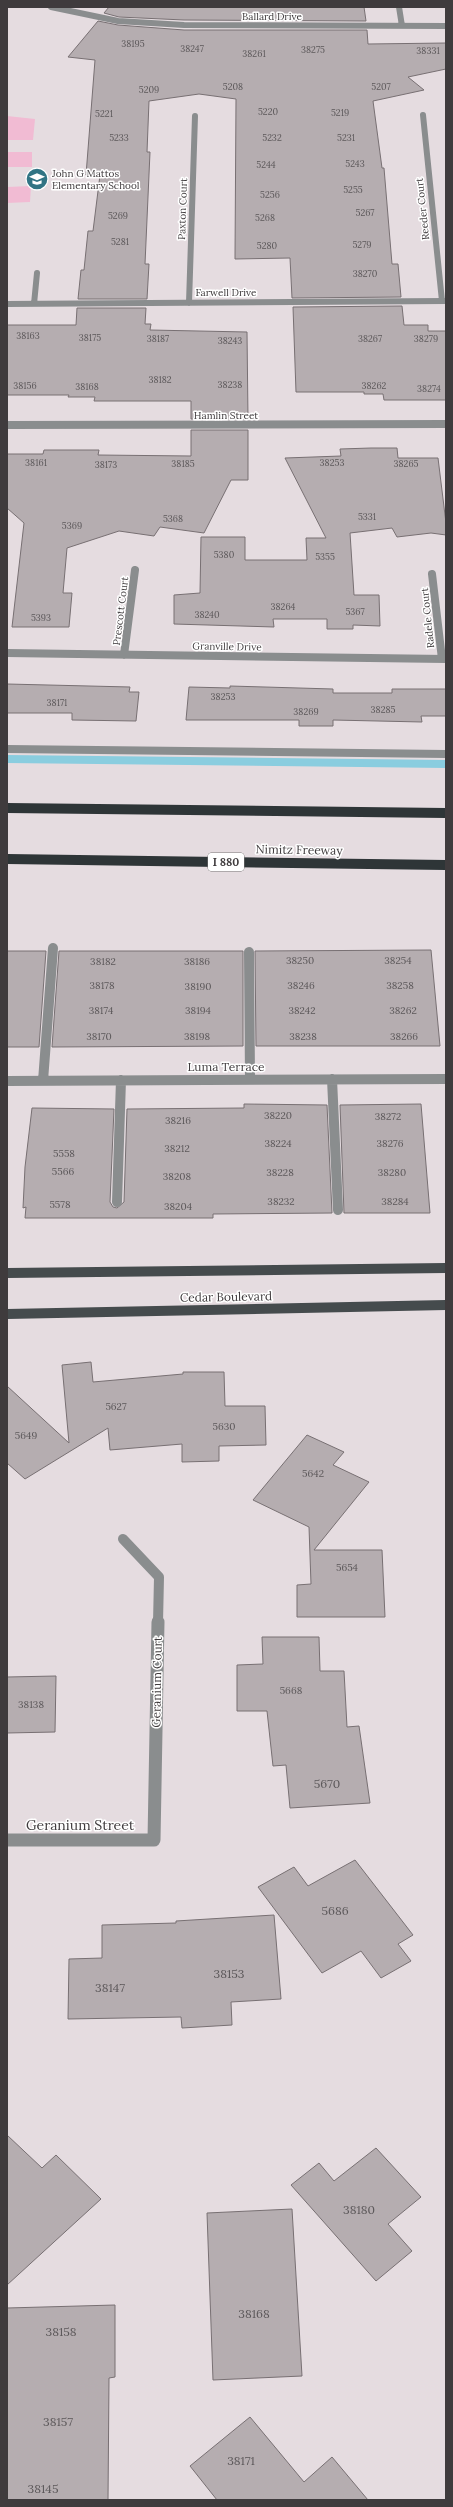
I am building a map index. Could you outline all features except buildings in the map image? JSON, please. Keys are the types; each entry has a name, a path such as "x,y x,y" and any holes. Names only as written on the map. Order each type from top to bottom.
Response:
{"highway":[{"path":"7,808 446,813"},
{"name":"Nimitz Freeway","path":"7,859 446,865"}],"main road":[{"path":"7,1273 446,1268"},
{"name":"Cedar Boulevard","path":"7,1314 446,1305"}],"street":[{"name":"Ballard Drive","path":"51,7 118,21 184,25 446,26"},
{"path":"399,7 402,26"},
{"name":"Reeder Court","path":"423,115 444,301"},
{"name":"Paxton Court","path":"189,302 195,116"},
{"path":"34,304 37,274"},
{"name":"Farwell Drive","path":"7,304 444,301"},
{"name":"Hamlin Street","path":"7,425 446,424"},
{"name":"Prescott Court","path":"124,655 135,570"},
{"name":"Radele Court","path":"432,574 444,660"},
{"name":"Granville Drive","path":"7,653 444,660"},
{"path":"7,749 446,754"},
{"path":"43,1081 53,948"},
{"path":"249,952 250,1079"},
{"path":"332,1078 338,1210"},
{"name":"Luma Terrace","path":"7,1081 332,1078 446,1079"},
{"path":"117,1202 121,1080"},
{"name":"Geranium Court","path":"123,1539 160,1577 154,1840"},
{"name":"Geranium Street","path":"7,1840 154,1840"}],"shaded area":[{"path":"7,116 35,119 33,140 7,140"},
{"path":"7,152 32,152 32,167 7,167"},
{"path":"31,186 30,202 7,203 7,187"}],"waterway":[{"path":"7,759 446,764"}],"place":[{"name":"John G Mattos Elementary School","path":"37,179"}]}
